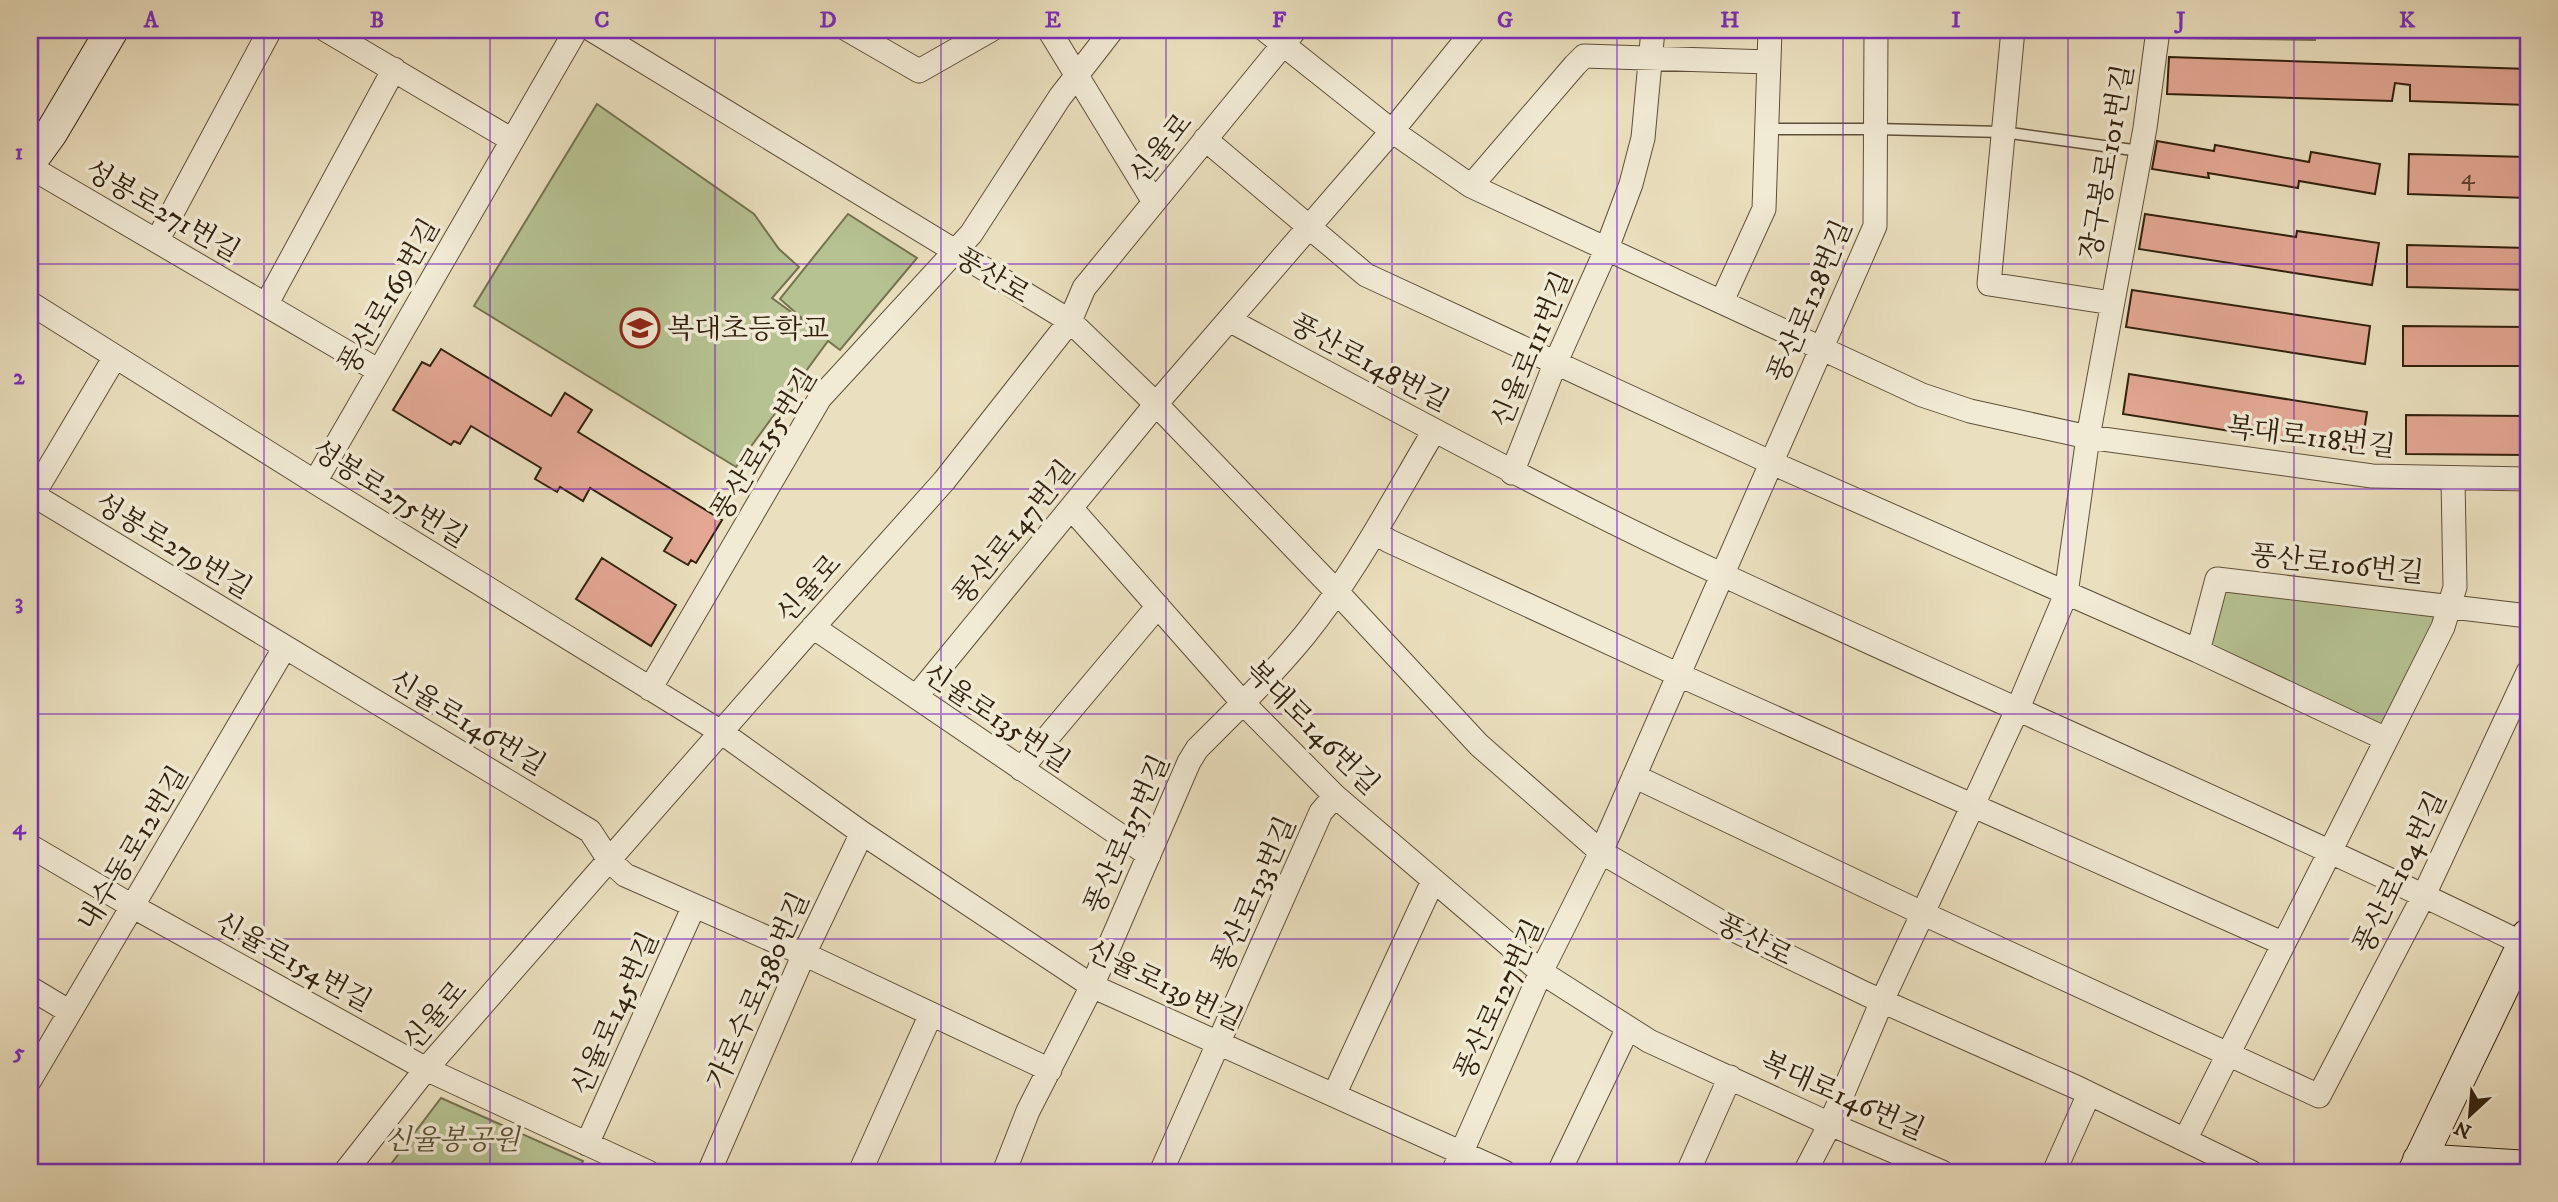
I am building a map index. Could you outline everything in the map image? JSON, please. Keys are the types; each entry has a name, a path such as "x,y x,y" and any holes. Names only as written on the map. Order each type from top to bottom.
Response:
{"street":[{"path":"30,164 51,134 112,30"},
{"path":"157,241 270,30"},
{"path":"326,30 512,140"},
{"name":"풍산로169번길","path":"315,482 576,30"},
{"name":"풍산로","path":"592,30 1070,321 1156,404 1337,592 1479,745 1601,852 1738,932 2251,1172"},
{"path":"848,30 919,71 991,30"},
{"path":"1049,30 1154,202"},
{"name":"풍산로155번길","path":"650,689 820,398 956,253 1075,75 1112,30"},
{"path":"1156,404 1309,229 1474,30"},
{"name":"신율로111번길","path":"1512,473 1631,184 1643,138 1653,30"},
{"path":"1723,301 1764,209 1770,30"},
{"name":"풍산로128번길","path":"1601,852 1875,226 1876,30"},
{"path":"2003,132 2013,30"},
{"name":"장구봉로101번길","path":"1805,1172 1830,1124 1882,1001 2018,708 2066,594 2088,437 2140,151 2158,30"},
{"name":"신율로111번길","path":"1281,35 1392,131 1471,186 1922,395 1970,411 2088,437"},
{"name":"신율로","path":"345,1172 426,1069 944,481 1070,321 1084,288 1205,139 1281,35"},
{"path":"1471,186 1584,57 1769,62"},
{"path":"266,305 394,69"},
{"name":"장구봉로101번길","path":"2003,132 1989,285 2112,303"},
{"path":"1205,139 1366,275 1772,463 2197,651 2386,739"},
{"name":"성봉로271번길","path":"30,164 379,371"},
{"name":"성봉로275번길","path":"30,303 721,732"},
{"name":"풍산로148번길","path":"1229,320 1512,473"},
{"name":"성봉로279번길","path":"115,356 31,496 285,647"},
{"name":"풍산로147번길","path":"916,697 1156,404"},
{"path":"1337,592 1434,431"},
{"name":"복대로118번길","path":"2088,437 2372,476 2528,479"},
{"path":"1512,473 1722,575 2526,939 2416,1166 2524,1169"},
{"name":"풍산로106번길","path":"2185,1140 2443,627 2455,587 2453,479"},
{"name":"복대로146번길","path":"1071,508 1243,703 1335,796 1541,972 1649,1041 1935,1171"},
{"path":"1375,532 1389,541 1679,675 2282,943"},
{"name":"풍산로106번길","path":"2197,651 2217,579 2451,606"},
{"name":"풍산로137번길","path":"1003,1172 1028,1111 1092,986 1189,762 1197,749 1304,636 1337,592"},
{"path":"1021,769 1158,606"},
{"path":"2451,606 2528,616"},
{"name":"신율로135번길","path":"813,627 1149,855"},
{"name":"신율로146번길","path":"285,647 590,831 609,860"},
{"name":"내수동로12번길","path":"30,1080 285,647"},
{"name":"풍산로104번길","path":"2227,1054 2319,1096 2424,895 2528,672"},
{"name":"신율로139번길","path":"721,732 862,834 1092,986 1334,1096 1457,1163 1504,1172"},
{"path":"1634,776 2227,1054"},
{"name":"풍산로133번길","path":"1161,1172 1321,812 1335,796"},
{"name":"가로수로1380번길","path":"709,1172 804,954 862,834"},
{"name":"신율로154번길","path":"30,846 132,906 426,1069 648,1172"},
{"name":"풍산로127번길","path":"1457,1163 1541,972 1601,852"},
{"path":"609,860 625,875 804,954 1050,1070"},
{"path":"1334,1096 1433,881"},
{"name":"신율로145번길","path":"587,1144 694,906"},
{"path":"30,988 70,1012"},
{"path":"860,1172 931,1014"},
{"path":"1559,1172 1628,1028"},
{"name":"복대로146번길","path":"1688,1172 1730,1077"},
{"path":"2054,1172 2089,1094"}],"lane":[{"path":"1767,129 1875,128 2003,132 2140,151"}],"green space":[{"path":"2178,30 2315,30 2315,40 2178,38"},
{"path":"597,104 754,214 779,249 799,267 772,298 812,327 780,299 848,214 917,258 840,350 828,341 736,467 474,306"},
{"path":"2222,591 2439,614 2383,726 2208,645"},
{"name":"신율봉공원","path":"441,1098 583,1161 578,1172 385,1172"}],"building":[{"path":"2169,57 2528,69 2528,105 2410,101 2410,85 2395,83 2392,101 2167,94"},
{"path":"2157,141 2214,151 2215,145 2309,162 2311,152 2380,164 2375,194 2299,181 2298,188 2208,173 2209,178 2152,169"},
{"path":"2409,154 2528,157 2528,198 2408,194"},
{"path":"2145,214 2296,237 2297,231 2379,243 2372,285 2139,249"},
{"path":"2407,245 2528,248 2528,290 2407,287"},
{"path":"2132,290 2370,326 2365,364 2126,327"},
{"path":"2403,326 2528,327 2528,366 2403,366"},
{"path":"441,349 551,416 565,393 592,410 578,432 722,520 696,563 691,560 688,565 664,551 672,538 590,488 583,501 560,487 557,492 535,479 541,468 471,426 460,444 454,441 451,445 393,410 422,362 430,366"},
{"path":"2129,374 2367,412 2361,452 2123,414"},
{"path":"2406,415 2528,416 2528,455 2406,454"},
{"path":"602,558 676,605 651,646 576,599"}],"place":[{"name":"복대초등학교","path":"640,328"}]}
